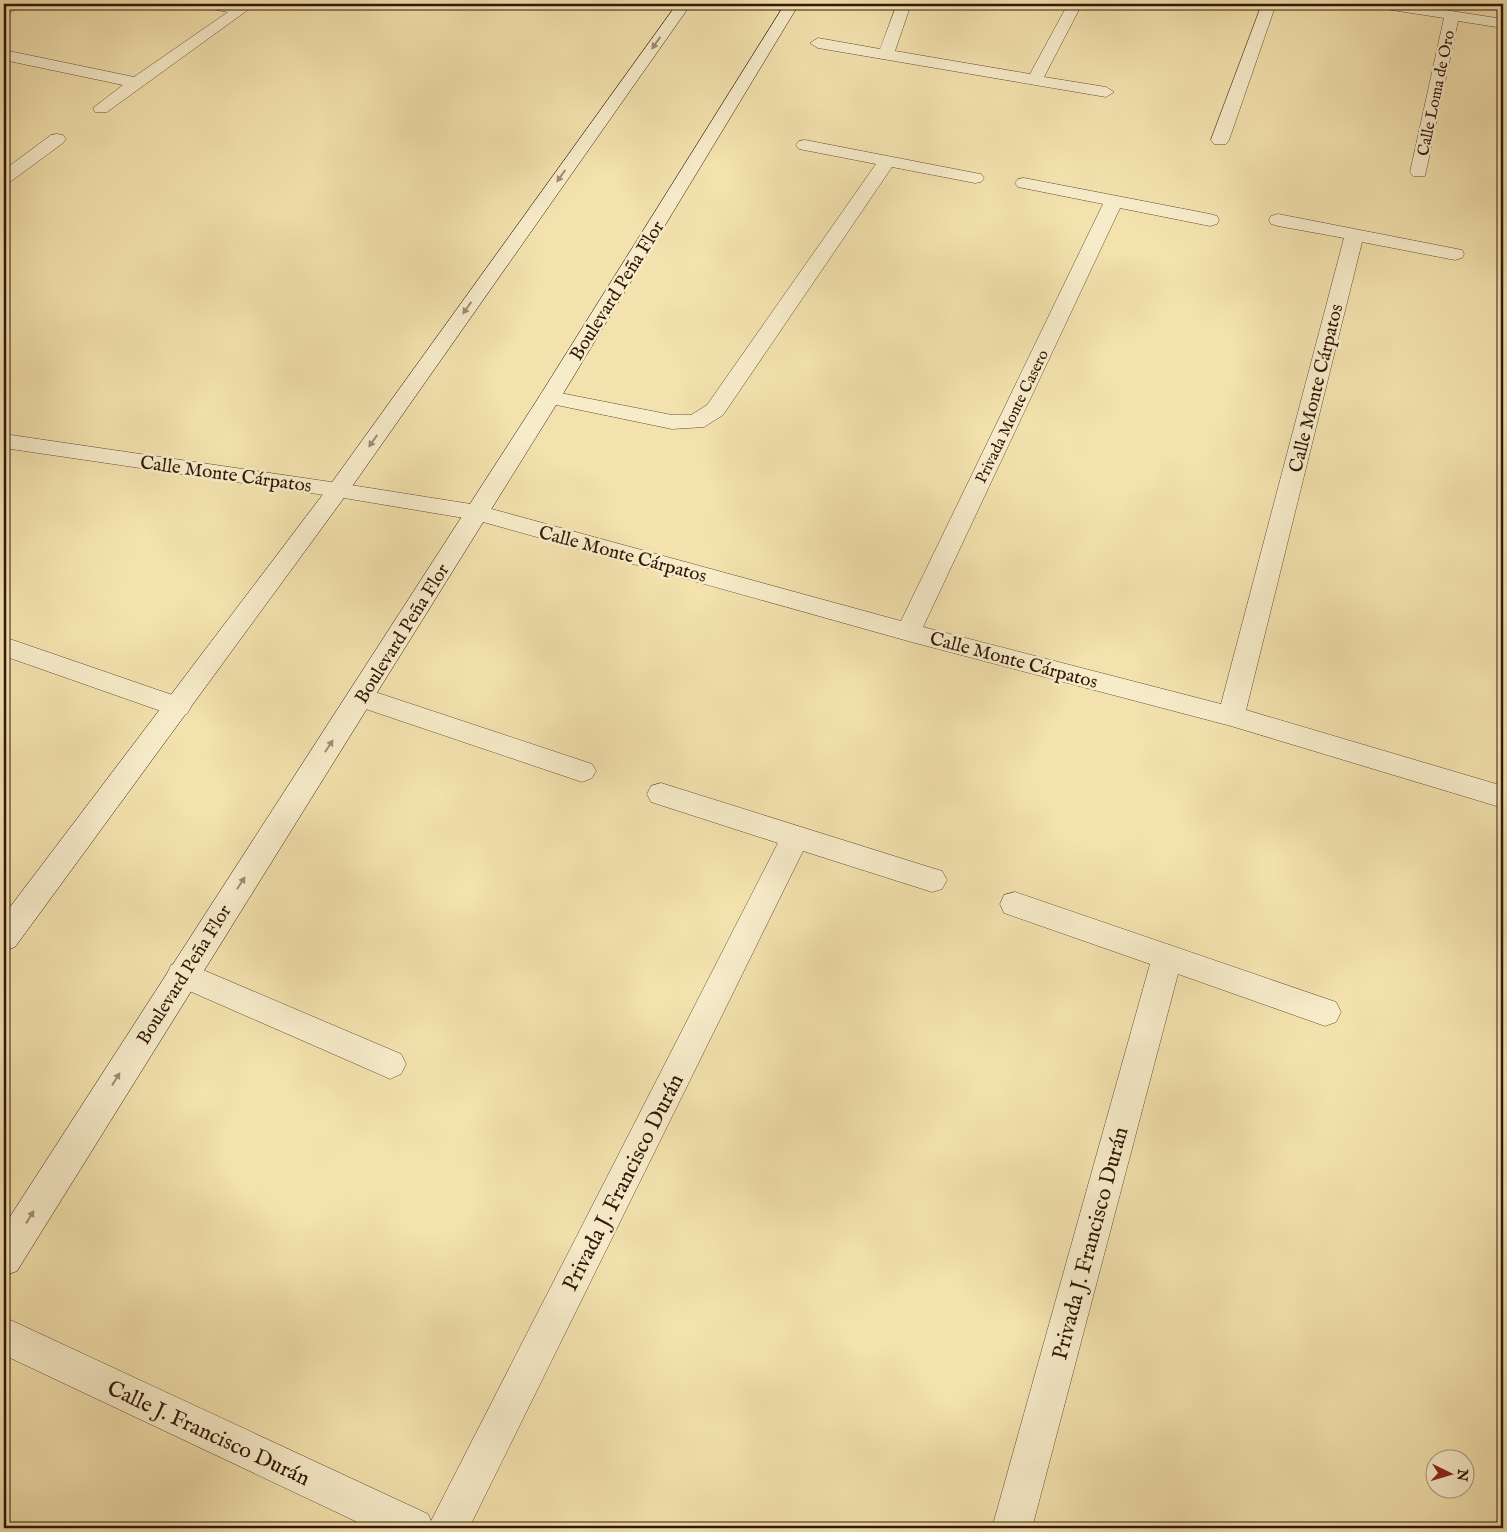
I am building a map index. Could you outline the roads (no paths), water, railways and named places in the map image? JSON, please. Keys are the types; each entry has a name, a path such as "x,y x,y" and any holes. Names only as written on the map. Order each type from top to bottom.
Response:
{"street":[{"path":"4,12 18,4"},
{"path":"206,4 245,7"},
{"path":"608,4 615,4"},
{"path":"4,938 338,490 684,4"},
{"path":"886,54 904,4"},
{"path":"1035,79 1075,4"},
{"path":"1220,140 1269,4"},
{"path":"1379,4 1503,23"},
{"name":"Boulevard Peña Flor","path":"4,1258 182,974 550,397 784,5"},
{"path":"102,108 245,7"},
{"name":"Calle Loma de Oro","path":"1419,172 1452,14"},
{"path":"818,42 1106,92"},
{"path":"4,55 138,83"},
{"path":"4,178 12,164 57,139"},
{"path":"805,145 975,178"},
{"path":"550,397 672,422 696,422 715,410 888,160"},
{"path":"1024,183 1210,220"},
{"name":"Privada Monte Casero","path":"908,632 1114,201"},
{"path":"1278,220 1455,254"},
{"name":"Calle Monte Cárpatos","path":"1231,716 1354,236"},
{"name":"Calle Monte Cárpatos","path":"4,441 477,512 908,632 1231,716 1503,797"},
{"path":"4,646 178,707"},
{"path":"360,697 582,772"},
{"path":"661,794 932,880"},
{"name":"Privada J. Francisco Durán","path":"448,1528 796,836"},
{"path":"1014,904 1325,1012"},
{"name":"Privada J. Francisco Durán","path":"1012,1528 1167,957"},
{"path":"182,974 390,1064"},
{"name":"Calle J. Francisco Durán","path":"4,1336 414,1528"}]}
